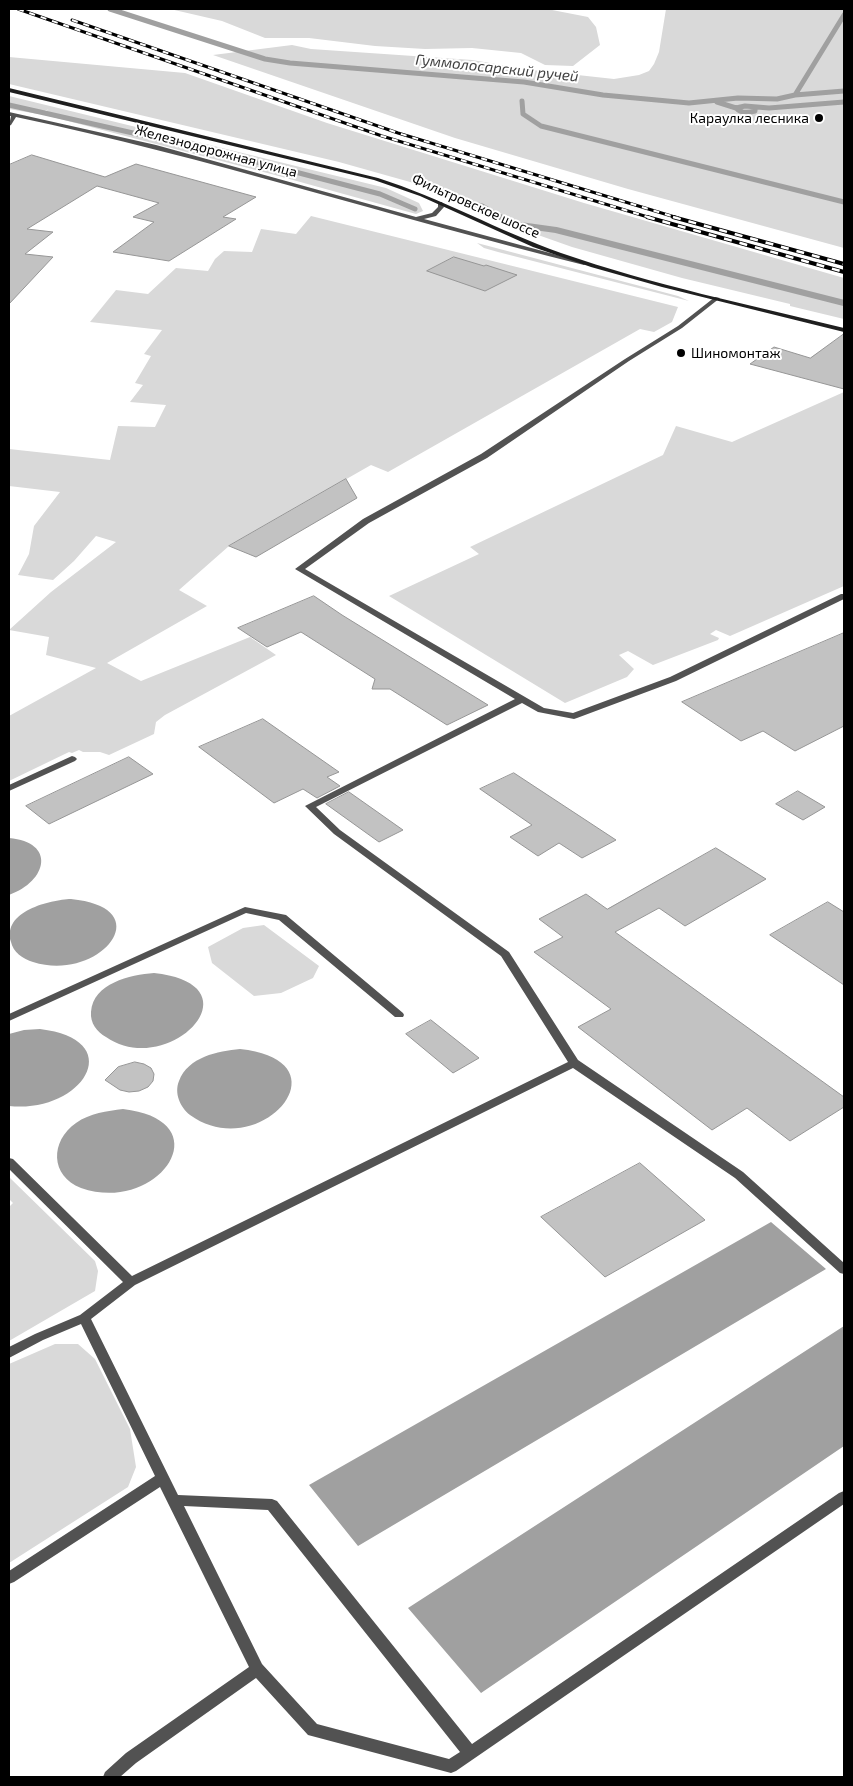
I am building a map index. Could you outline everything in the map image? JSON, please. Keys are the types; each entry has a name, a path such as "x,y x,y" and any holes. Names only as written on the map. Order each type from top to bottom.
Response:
{"main road":[{"name":"Фильтровское шоссе","path":"9,90 376,179 420,192 515,238 597,266 844,330"}],"street":[{"path":"9,124 11,115"},
{"name":"Железнодорожная улица","path":"11,115 136,143 218,164 517,248 597,266"},
{"path":"414,219 440,211 440,203"},
{"path":"717,298 680,327 627,360 484,456 366,521 299,569 541,710 574,716 673,679 844,596"},
{"path":"522,699 310,806 337,832 505,954 574,1063 739,1175 844,1270"},
{"path":"9,788 72,759"},
{"path":"9,1018 245,910 282,917 399,1015"},
{"path":"9,1354 39,1337 84,1318 131,1282 574,1063"},
{"path":"9,1162 131,1282"},
{"path":"84,1318 257,1669 313,1730 451,1766 844,1497"},
{"path":"9,1578 163,1478"},
{"path":"174,1500 272,1505 470,1753"},
{"path":"110,1777 131,1758 257,1669"}],"shaded area":[{"path":"170,9 547,9 588,17 596,27 600,45 573,66 545,65 521,53 472,48 425,49 375,46 309,38 265,38 222,21"},
{"path":"666,9 844,9 844,248 628,189 455,138 213,55 292,45 311,49 472,60 532,70 614,79 639,75 649,71 659,52"},
{"path":"9,57 185,73 327,123 584,203 844,278 844,319 682,278 572,247 524,230 474,205 467,198 339,162 9,84"},
{"path":"9,96 386,188 419,203 423,211 416,214 41,114 49,109 38,114 9,109"},
{"path":"311,216 678,307 672,322 654,332 640,329 388,472 371,465 229,546 179,590 207,606 107,663 141,681 250,637 276,655 165,715 156,722 154,734 109,755 79,750 72,753 69,752 9,781 9,716 96,668 46,655 49,637 9,630 51,592 116,542 96,536 74,561 53,580 18,575 29,554 34,526 60,492 9,486 9,449 110,460 118,426 155,427 166,405 130,402 143,385 135,383 151,356 144,354 162,330 90,322 116,290 148,294 176,268 208,271 215,259 224,251 252,252 261,229 296,234"},
{"path":"477,243 678,296 689,301 498,252 484,248"},
{"path":"844,392 844,586 730,636 716,630 710,634 719,638 718,640 653,665 628,651 619,655 634,669 627,677 565,703 389,596 479,554 470,547 663,455 676,426 732,442"},
{"path":"9,838 24,841 34,847 40,854 41,863 39,872 32,881 22,889 9,895"},
{"path":"71,899 98,905 113,916 116,928 111,942 98,954 80,962 57,966 33,962 16,952 12,946 10,931 20,915 40,905"},
{"path":"264,925 319,966 313,978 281,993 254,996 212,963 208,947 243,928"},
{"path":"154,973 185,981 201,994 203,1010 194,1026 177,1039 155,1047 130,1047 100,1033 95,1027 91,1016 93,1002 98,994 114,982"},
{"path":"40,1029 68,1036 83,1047 89,1060 86,1075 75,1088 57,1099 35,1105 9,1106 9,1034 24,1030"},
{"path":"240,1049 273,1057 289,1071 291,1088 282,1105 265,1119 243,1127 217,1127 190,1115 183,1108 177,1090 183,1073 189,1066 205,1057 222,1051"},
{"path":"123,1109 153,1117 170,1130 174,1146 169,1163 155,1178 134,1189 109,1193 81,1188 71,1183 63,1175 57,1158 61,1139 67,1130 87,1117"},
{"path":"9,1177 95,1261 98,1271 95,1291 9,1341 9,1207 13,1203 9,1199"},
{"path":"771,1222 826,1269 358,1546 309,1485"},
{"path":"844,1326 844,1446 481,1693 408,1608"},
{"path":"55,1344 78,1344 95,1359 130,1429 136,1467 128,1487 9,1563 9,1364"}],"building":[{"path":"32,155 105,177 136,164 256,197 223,217 236,219 169,261 113,252 154,222 133,217 159,203 97,186 27,229 53,232 25,254 53,257 9,304 9,165"},
{"path":"454,257 517,275 485,291 427,271"},
{"path":"844,334 844,389 750,364 774,347 810,358"},
{"path":"346,479 357,498 256,557 229,546"},
{"path":"314,596 488,705 447,725 390,689 372,689 375,679 301,632 267,647 238,628"},
{"path":"844,633 844,726 795,751 763,731 741,741 682,702"},
{"path":"263,719 339,772 327,777 340,786 317,798 303,789 274,803 199,747"},
{"path":"129,757 153,774 49,824 26,806"},
{"path":"514,773 616,840 582,858 559,843 538,856 510,837 532,825 480,789"},
{"path":"798,791 825,807 803,820 776,804"},
{"path":"349,792 403,830 379,842 326,804"},
{"path":"716,848 766,879 685,926 659,908 615,932 844,1097 844,1107 790,1141 747,1108 712,1130 578,1027 611,1009 534,952 563,937 539,919 586,894 607,909"},
{"path":"828,902 844,912 844,985 770,935"},
{"path":"431,1020 479,1058 453,1073 406,1034"},
{"path":"135,1062 151,1068 154,1074 153,1081 148,1087 139,1091 129,1092 120,1090 105,1080 118,1067"},
{"path":"640,1163 705,1220 605,1277 541,1217"}],"waterway":[{"name":"Гуммолосарский ручей","path":"110,9 265,59 290,63 524,82 603,95 689,103 738,98 777,99 795,95"},
{"name":"Гуммолосарский ручей","path":"795,95 844,15"},
{"path":"795,95 844,91"},
{"path":"522,101 523,114 541,126 844,202"},
{"path":"717,102 736,108"},
{"path":"736,108 745,106 769,108 844,102"},
{"path":"9,105 226,154 380,194 415,209"},
{"path":"736,108 747,113 755,111 755,108"},
{"path":"469,203 482,206 501,217"},
{"path":"501,217 520,225 556,230 844,303"}],"railway":[{"path":"18,9 382,136 651,218"},
{"path":"72,20 398,133 678,218"},
{"path":"647,217 844,272"},
{"path":"673,217 844,264"}],"place":[{"name":"Караулка лесника","path":"819,118"},
{"name":"Шиномонтаж","path":"681,353"}]}
